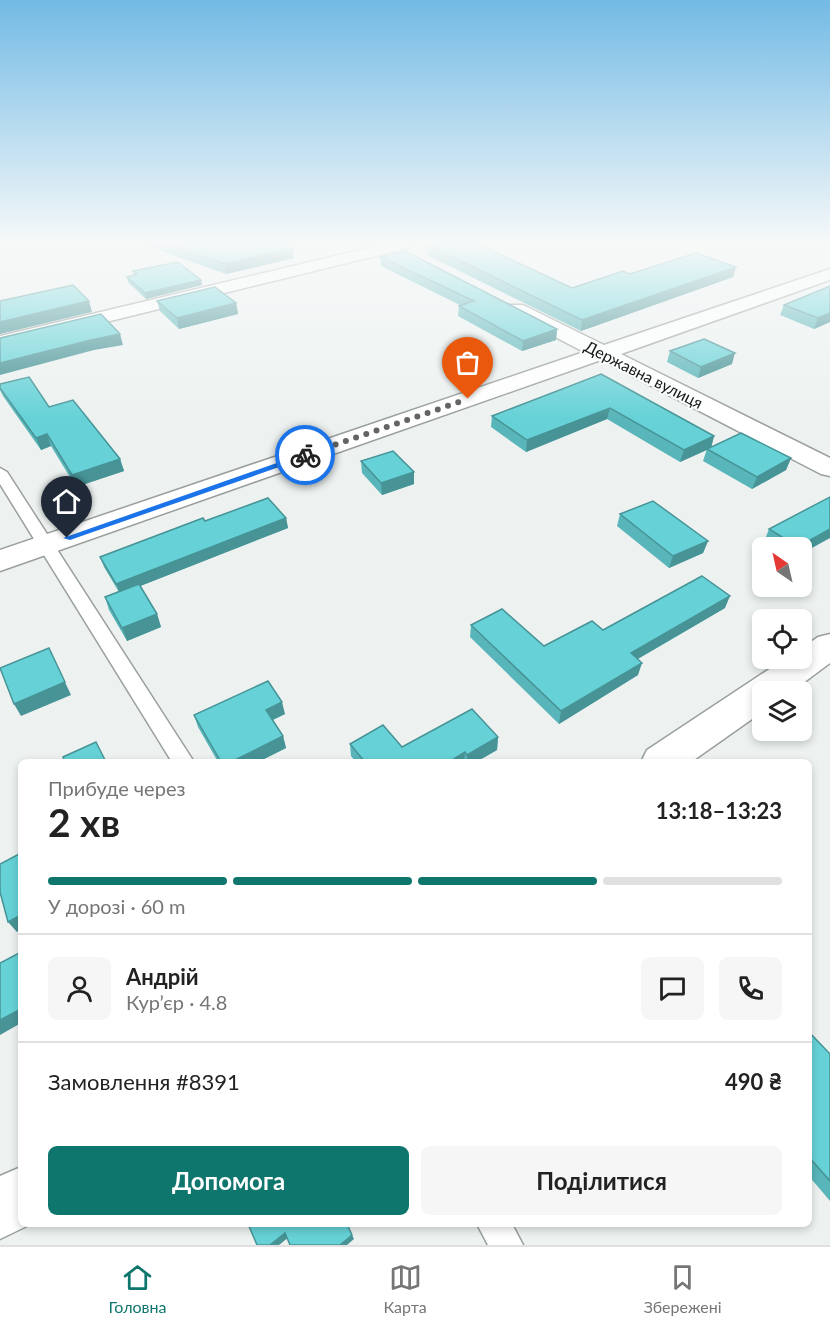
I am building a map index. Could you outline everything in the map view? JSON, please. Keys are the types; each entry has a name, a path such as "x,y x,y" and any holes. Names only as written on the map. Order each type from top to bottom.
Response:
{"street":[{"path":"0,342 170,302"},
{"name":"Державна вулиця","path":"502,302 830,468"},
{"path":"0,561 748,302"},
{"path":"779,681 830,646"},
{"path":"665,759 752,700"},
{"path":"0,1210 18,1198"}],"lane":[{"path":"0,472 181,759"},
{"path":"495,1227 507,1245"}],"building":[{"path":"0,302 84,302 0,322"},
{"path":"158,302 236,303 177,318"},
{"path":"471,302 505,302 557,329 523,341 459,306"},
{"path":"545,302 634,302 582,320"},
{"path":"791,302 830,302 830,313 818,318 784,305"},
{"path":"101,314 120,334 0,363 0,338"},
{"path":"704,339 735,353 701,367 670,351"},
{"path":"601,374 714,436 684,450 610,408 527,440 492,416"},
{"path":"29,377 49,407 73,400 120,459 72,475 47,434 36,438 0,388 0,384"},
{"path":"741,433 791,458 757,477 707,449"},
{"path":"393,451 414,472 381,483 361,461"},
{"path":"830,497 830,529 812,539 812,537 782,537 769,529"},
{"path":"268,498 286,518 116,584 100,557 203,518 205,521"},
{"path":"653,501 708,541 673,556 620,514"},
{"path":"702,576 730,596 631,653 642,663 561,711 471,625 502,609 544,646 592,621 603,630"},
{"path":"139,584 157,614 122,628 105,597"},
{"path":"49,648 65,682 14,704 0,668"},
{"path":"268,681 282,702 266,710 283,736 237,759 219,759 194,715"},
{"path":"472,709 498,737 467,755 465,752 454,759 362,759 350,744 383,725 402,747"},
{"path":"96,742 104,759 64,759 63,757"},
{"path":"18,855 18,917 8,922 0,892 0,864"},
{"path":"18,954 18,1011 0,1020 0,963"},
{"path":"812,1035 830,1054 830,1181 812,1161"},
{"path":"249,1227 348,1227 352,1235 340,1245 290,1245 285,1233 270,1245 257,1245"}],"way so far":[{"path":"305,455 468,399"}],"route":[{"path":"67,538 305,455"}]}
